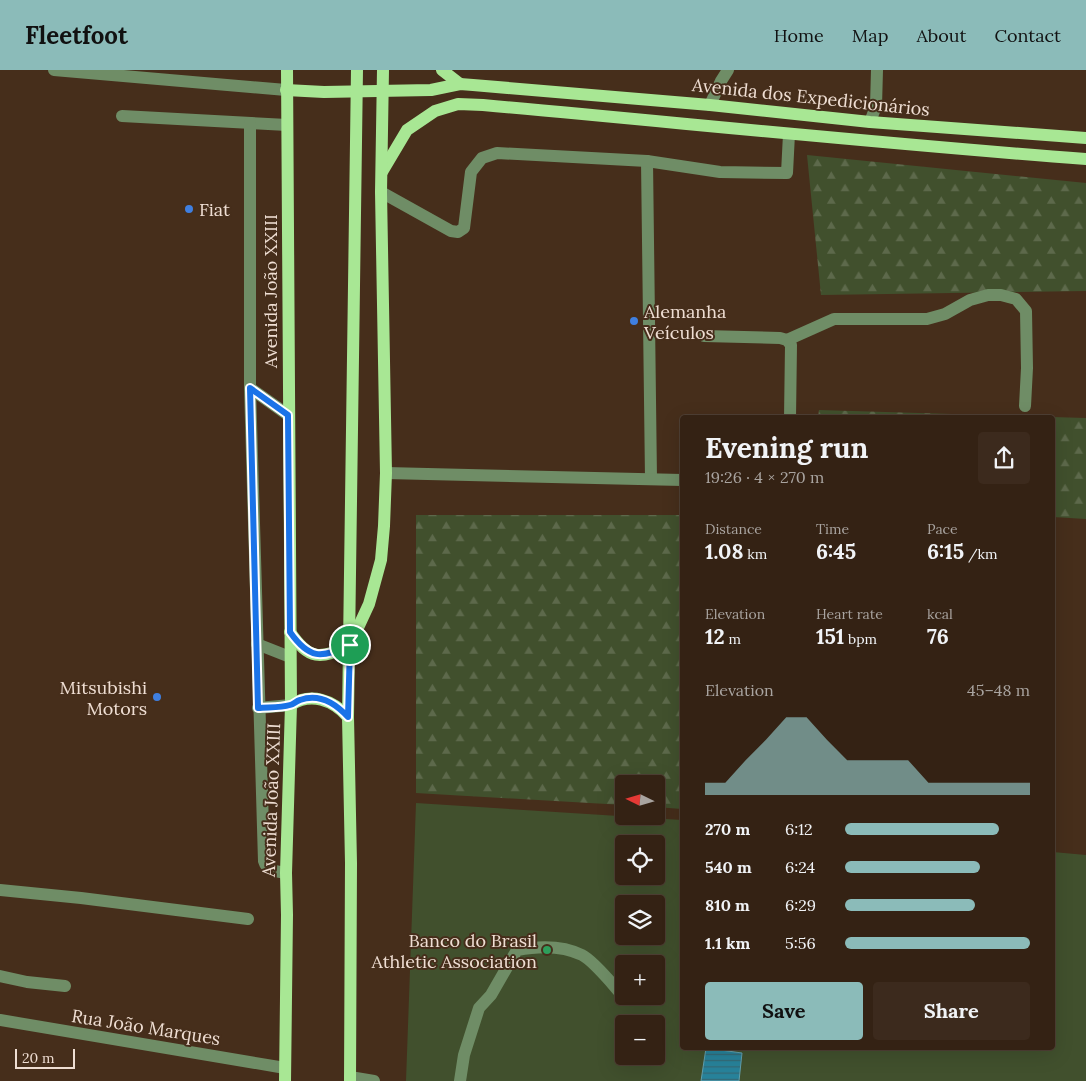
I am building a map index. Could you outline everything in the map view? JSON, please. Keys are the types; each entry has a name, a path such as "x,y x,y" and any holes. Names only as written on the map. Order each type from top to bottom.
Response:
{"main road":[{"name":"Avenida João XXIII","path":"286,70 291,705 286,873 286,1081"},
{"path":"350,1079 351,863 348,717 357,70"},
{"path":"290,632 298,645 315,655 326,654 350,645 368,604 380,560 384,526 386,473 382,192 383,70"},
{"path":"442,70 460,84"},
{"name":"Avenida dos Expedicionários","path":"286,90 324,92 431,90 460,84 710,105 870,122 1086,138"},
{"name":"Avenida dos Expedicionários","path":"382,172 407,130 435,111 458,104 661,120 788,134 1086,159"},
{"path":"291,705 308,698 319,698 341,709 348,717"}],"street":[{"path":"54,70 286,90"},
{"path":"710,105 720,81 728,70"},
{"path":"870,122 876,106 877,70"},
{"path":"122,116 287,125"},
{"path":"250,123 250,388 264,861 270,870 286,873"},
{"path":"382,192 451,231 458,232 464,228 471,172 482,158 498,153 647,161 720,172 787,173 788,134"},
{"path":"647,161 651,479"},
{"path":"704,336 787,340 834,319 927,319 945,314 970,300 988,295 1001,295 1016,299 1026,311 1027,368 1025,406"},
{"path":"787,340 791,345 790,415"},
{"path":"250,388 288,415"},
{"path":"386,473 680,480"},
{"path":"257,644 290,657"},
{"path":"258,708 291,705"},
{"path":"0,890 248,919"},
{"path":"460,1081 464,1055 479,1008 491,995 517,950 534,947 563,948 583,955 615,988"},
{"path":"0,976 27,982 65,986"},
{"name":"Rua João Marques","path":"0,1020 285,1068"},
{"path":"350,1079 374,1081"}],"green space":[{"path":"807,155 1086,183 1086,291 821,295"},
{"path":"819,410 986,415 818,415"},
{"path":"1055,417 1086,418 1086,519 1055,517"},
{"path":"416,515 680,515 680,809 665,808 665,775 615,775 615,804 416,793"},
{"name":"Banco do Brasil Athletic Association","path":"416,803 615,816 615,825 665,825 665,819 680,820 680,1050 1055,1050 1055,852 1086,855 1086,1081 406,1081"}],"water":[{"path":"706,1050 742,1053 739,1081 701,1081"}],"place":[{"name":"Fiat","path":"189,209"},
{"name":"Alemanha Veículos","path":"634,321"},
{"name":"Mitsubishi Motors","path":"157,697"},
{"name":"Banco do Brasil Athletic Association","path":"547,950"}],"route":[{"path":"250,388 288,415 290,632 298,645 315,655 326,654 350,645 348,717 341,709 319,698 308,698 291,705 258,708 250,388"}]}
